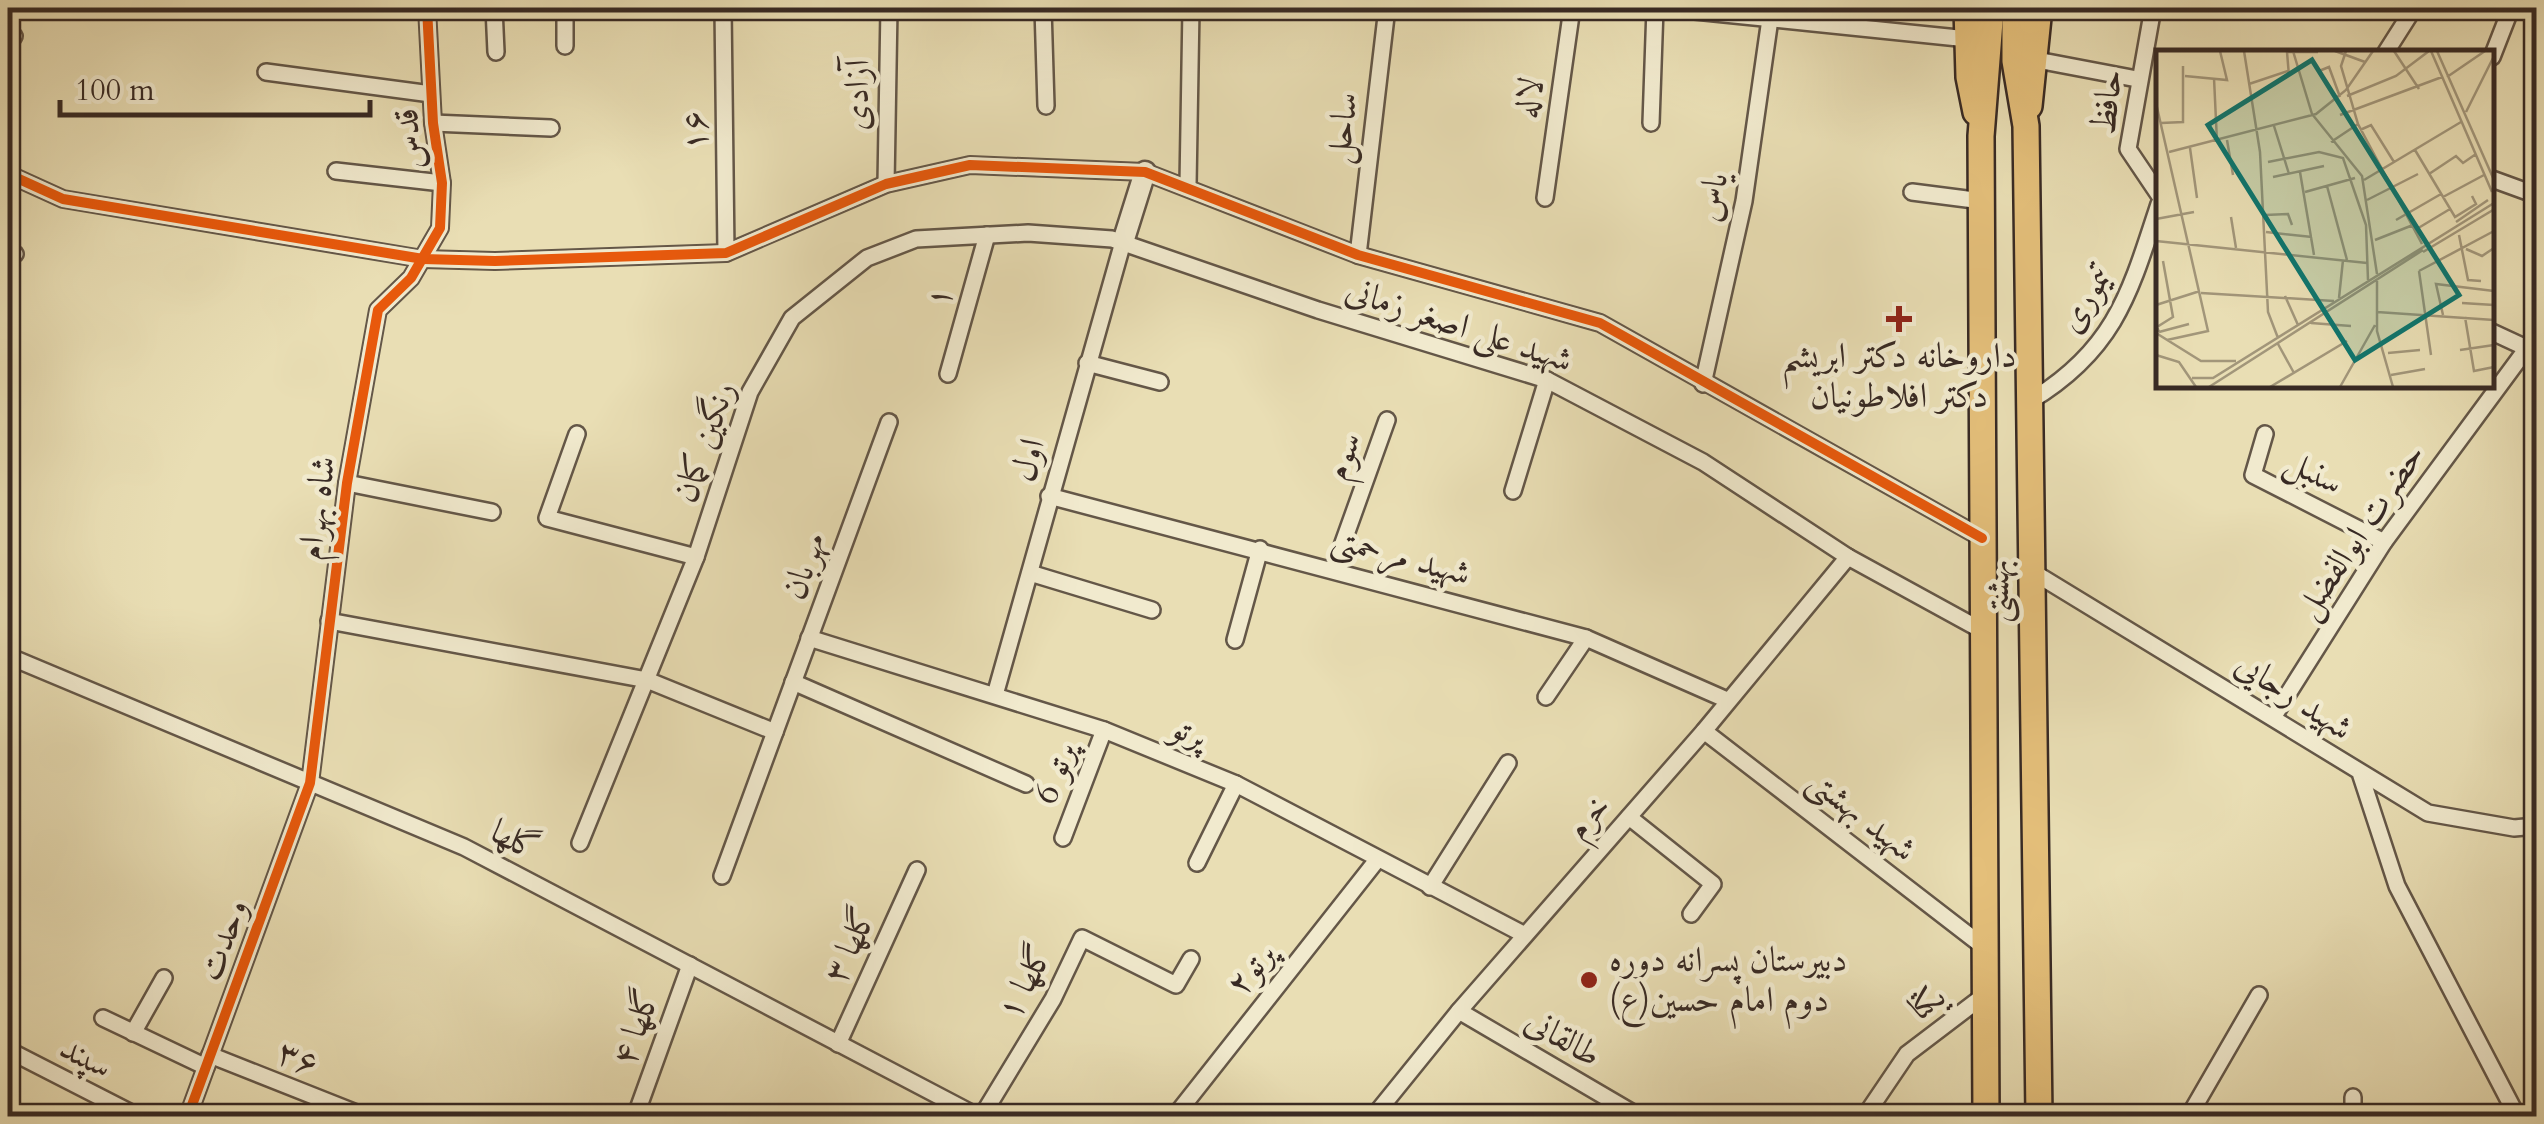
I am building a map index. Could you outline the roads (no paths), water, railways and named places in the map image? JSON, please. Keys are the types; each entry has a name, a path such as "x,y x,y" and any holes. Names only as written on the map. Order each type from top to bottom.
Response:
{"main road":[{"path":"1967,8 1969,77 1982,136"},
{"name":"بهشتی","path":"1986,1116 1982,997 1982,136 1991,8"},
{"name":"بهشتی","path":"2015,8 2015,61 2026,126 2033,572 2030,694 2039,1116"},
{"path":"2026,126 2037,60 2039,8"}],"street":[{"name":"قدس","path":"422,259 440,228 442,183 433,123 426,8"},
{"path":"494,8 496,52"},
{"path":"565,8 565,46"},
{"name":"۱۶","path":"723,8 726,253"},
{"name":"آزادی","path":"886,184 888,8"},
{"path":"1043,8 1046,106"},
{"path":"1188,185 1191,8"},
{"name":"ساحل","path":"1358,255 1387,8"},
{"name":"لاله","path":"1545,198 1572,8"},
{"path":"1650,123 1654,8"},
{"path":"1665,8 1770,19 1821,16 1968,40"},
{"name":"حافظ","path":"2153,8 2137,79 2128,149 2156,191"},
{"path":"2387,50 2414,8"},
{"path":"2494,52 2508,16"},
{"name":"یاس","path":"1703,384 1744,201 1770,19"},
{"path":"2037,60 2137,79"},
{"path":"266,72 432,94"},
{"path":"433,123 552,128"},
{"path":"8,174 63,199 422,259 495,262 726,253 886,184 970,165 1145,172 1188,185 1277,227 1358,255 1600,323 1982,538"},
{"path":"336,171 442,183"},
{"path":"1122,242 1145,172"},
{"path":"2494,179 2536,195"},
{"path":"1912,192 1982,202"},
{"name":"تیموری","path":"2030,400 2069,377 2112,327 2135,278 2156,213"},
{"name":"شهید علی اصغر زمانی","path":"868,258 916,240 1028,232 1122,242 1318,310 1547,380 1703,462 1848,558 1983,631"},
{"name":"۱","path":"948,374 987,236"},
{"name":"اول","path":"995,694 1122,242"},
{"name":"رنگین کمان","path":"580,844 696,557 758,378 792,318 868,258"},
{"name":"شاه بهرام","path":"310,783 347,483 378,310 411,278 422,259"},
{"path":"2494,333 2533,345"},
{"name":"حضرت ابوالفضل","path":"2274,716 2384,542 2533,345"},
{"path":"1087,363 1160,382"},
{"path":"1513,491 1547,380"},
{"name":"سوم","path":"1334,568 1387,420"},
{"name":"مهربان","path":"722,876 889,422"},
{"path":"576,434 547,518 696,557"},
{"name":"سنبل","path":"2265,434 2253,474 2384,542"},
{"path":"347,483 492,512"},
{"name":"شهید مرحمتی","path":"1049,496 1334,568 1586,638 1727,700"},
{"path":"1235,640 1260,549"},
{"name":"خرم","path":"1374,1116 1459,1011 1704,731 1848,558"},
{"name":"شهید رجایی","path":"2033,572 2274,716 2361,776 2428,813 2514,828 2536,826"},
{"path":"1030,573 1152,610"},
{"path":"329,622 646,680 775,732"},
{"name":"پرتو","path":"810,638 1104,730 1236,784 1525,935"},
{"path":"1546,697 1586,638"},
{"name":"گلها","path":"8,656 464,848 979,1116"},
{"path":"793,682 1026,784"},
{"name":"پرتو 6","path":"1062,838 1104,730"},
{"name":"شهید بهشتی","path":"1704,731 1984,947"},
{"path":"1430,887 1508,764"},
{"path":"2361,776 2397,886 2517,1116"},
{"name":"وحدت","path":"188,1116 310,783"},
{"path":"1197,864 1236,784"},
{"path":"1628,817 1714,884 1691,914"},
{"name":"پرتو۲","path":"1174,1116 1377,860"},
{"name":"گلها ۳","path":"838,1044 917,870"},
{"name":"گلها ۱","path":"979,1116 1053,998 1082,938 1176,985 1191,960"},
{"name":"گلها ۴","path":"638,1109 690,965"},
{"path":"134,1033 164,978"},
{"path":"2189,1116 2260,994"},
{"name":"یکتا","path":"1865,1116 1907,1054 1982,997"},
{"name":"طالقانی","path":"1459,1011 1638,1116"},
{"name":"۳۶","path":"103,1018 208,1061 364,1116"},
{"name":"سپند","path":"8,1050 137,1116"},
{"path":"2353,1097 2353,1116"}],"place":[{"name":"داروخانه دکتر ابریشم دکتر افلاطونیان","path":"1899,319"},
{"name":"دبیرستان پسرانه دوره دوم امام حسین(ع)","path":"1589,980"}]}
